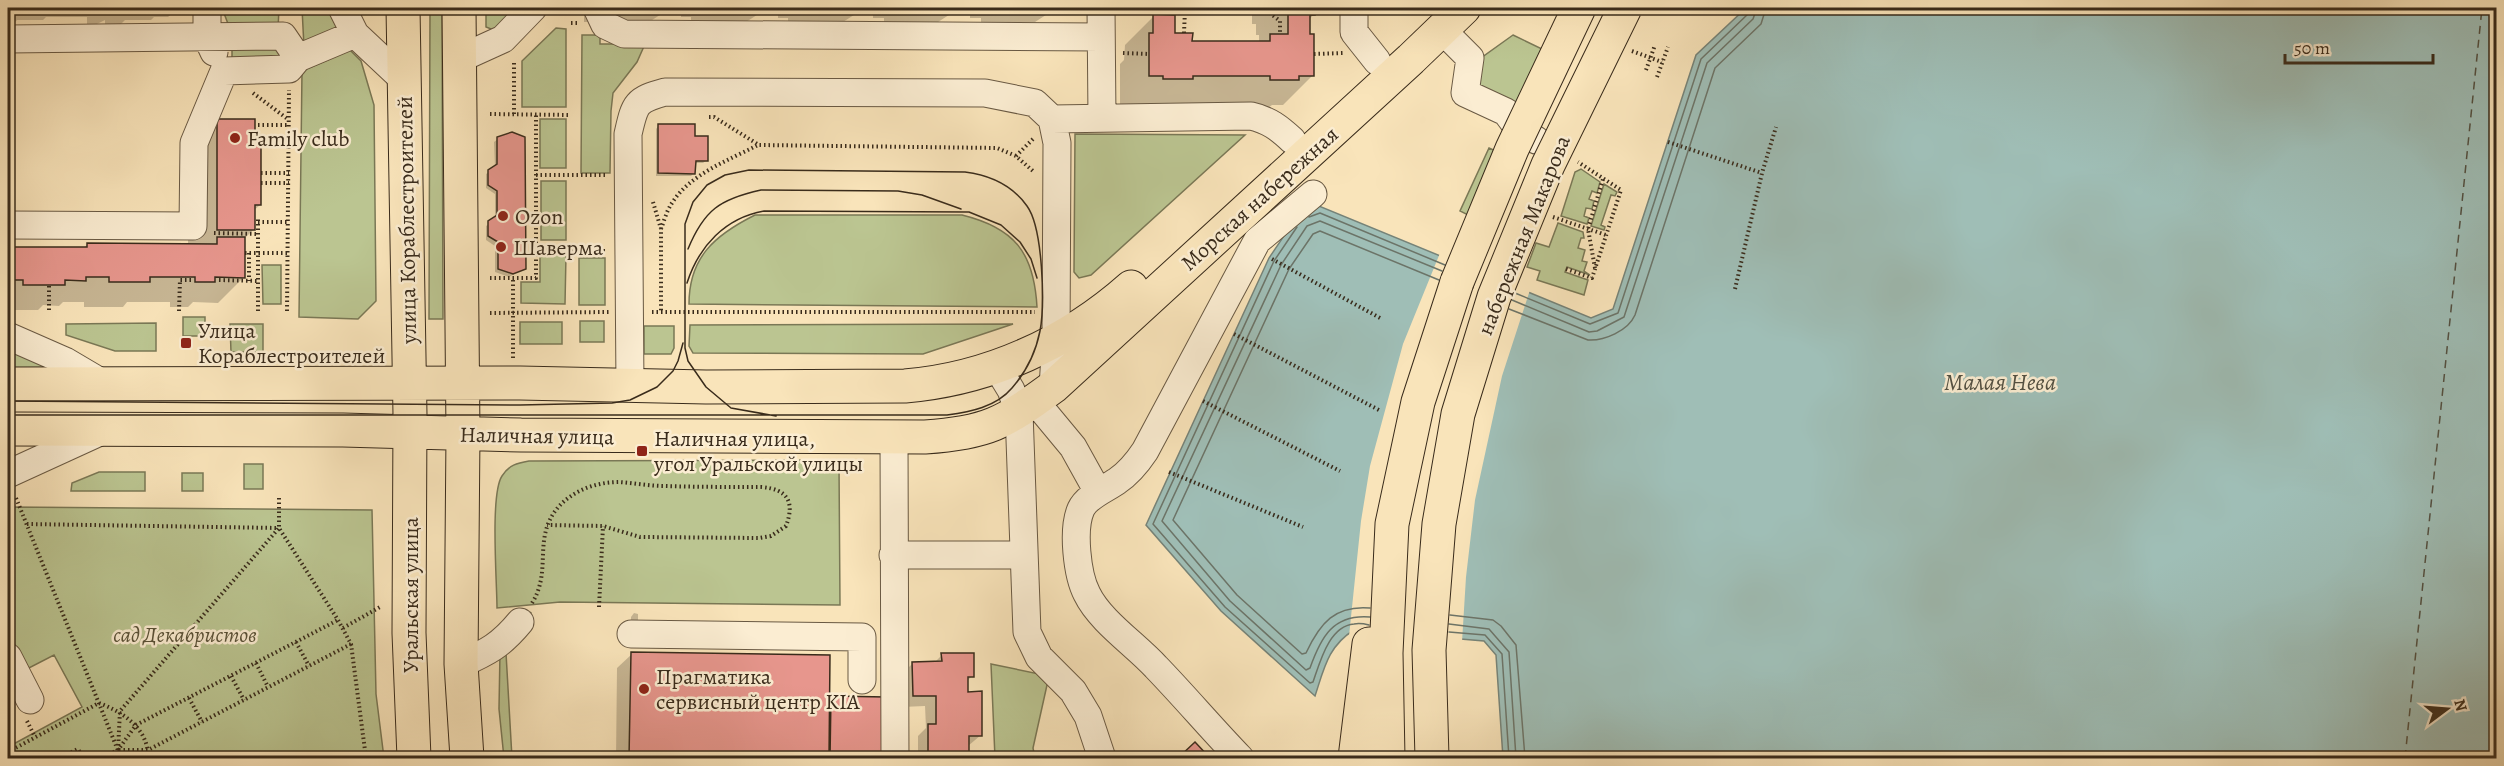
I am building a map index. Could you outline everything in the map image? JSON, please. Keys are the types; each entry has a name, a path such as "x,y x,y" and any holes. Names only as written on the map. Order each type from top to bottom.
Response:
{"main road":[{"name":"улица Кораблестроителей","path":"403,8 410,432"},
{"path":"459,8 463,434 461,664 467,759"},
{"name":"набережная Макарова","path":"1388,759 1386,652 1392,524 1418,402 1457,282 1512,149 1579,8"},
{"name":"набережная Макарова","path":"1432,759 1429,651 1439,524 1458,414 1494,297 1548,165 1625,8"},
{"name":"Морская набережная","path":"1056,340 1094,317 1129,289 1377,61 1445,15"},
{"name":"Морская набережная","path":"1035,400 1445,15"},
{"path":"8,384 462,383 630,386 905,386 935,384 997,367 1056,340"},
{"name":"Наличная улица","path":"8,429 894,437 958,435 984,429 1035,400"},
{"name":"Уральская улица","path":"410,432 409,633 414,759"},
{"path":"1356,759 1372,619 1392,524"}],"street":[{"path":"8,225 193,226 194,143 224,71 207,37 207,8"},
{"path":"342,8 355,34 404,80"},
{"path":"459,59 503,39 533,8"},
{"path":"597,8 605,25 624,34 1101,37"},
{"path":"1101,8 1102,118"},
{"path":"1354,8 1354,32 1377,61"},
{"path":"1445,15 1470,58 1465,93 1506,112 1523,133 1536,140"},
{"path":"224,71 294,64 355,34"},
{"path":"8,39 284,36 294,64"},
{"path":"630,386 628,134 633,112 644,97 665,92 985,93 1035,103 1052,119 1057,143 1056,340 1035,400 1024,555 1027,632 1039,657 1073,691 1088,716 1102,759"},
{"path":"1052,119 1251,116 1265,119 1292,140"},
{"path":"1239,759 1156,666 1112,626 1087,594 1078,563 1077,530 1082,507 1098,492 1134,467 1145,451 1257,241 1313,194"},
{"path":"8,336 65,361 104,384"},
{"path":"997,367 1011,390 1035,400 1073,447 1098,492"},
{"path":"12,486 106,429"},
{"path":"894,437 895,759"},
{"path":"893,555 1024,555"},
{"path":"461,664 492,650 506,639 520,622"},
{"path":"631,634 862,637 861,680"},
{"path":"8,657 30,700"}],"path":[{"path":"1184,33 1185,10"},
{"path":"1266,10 1280,21 1280,33"},
{"path":"1646,70 1655,45"},
{"path":"1657,77 1668,47"},
{"path":"1632,51 1662,62"},
{"path":"514,63 514,114"},
{"path":"287,311 289,122 294,64"},
{"path":"224,71 289,122"},
{"path":"490,114 570,115"},
{"path":"490,278 536,278 536,114"},
{"path":"703,117 714,117 759,145"},
{"path":"258,125 289,122"},
{"path":"1735,289 1761,173 1776,127"},
{"path":"1668,142 1761,173"},
{"path":"661,229 672,202 692,182 712,168 759,145 998,148 1016,156 1036,176"},
{"path":"1566,269 1592,278 1621,190 1576,161"},
{"path":"261,173 289,173"},
{"path":"536,175 611,175"},
{"path":"1595,270 1588,229 1603,179"},
{"path":"261,183 289,183"},
{"path":"651,195 661,229 661,312"},
{"path":"1553,217 1606,235"},
{"path":"258,311 258,220 288,222"},
{"path":"193,226 199,233 258,234"},
{"path":"536,250 612,250"},
{"path":"249,281 247,253 288,253"},
{"path":"1269,258 1382,319"},
{"path":"513,278 513,358"},
{"path":"180,311 180,280 191,280"},
{"path":"219,280 258,281"},
{"path":"49,285 49,310"},
{"path":"490,313 1041,311"},
{"path":"1234,334 1379,410"},
{"path":"1203,401 1340,471"},
{"path":"1169,472 1303,527"},
{"path":"540,590 547,525 559,504 583,490 604,483 770,488 784,493 789,511 786,526 771,536 759,538 640,537 603,526 547,525"},
{"path":"12,486 121,759"},
{"path":"279,498 279,528 351,644 366,759"},
{"path":"27,524 279,528"},
{"path":"599,606 603,526"},
{"path":"118,750 120,711 279,528"},
{"path":"343,628 380,608"},
{"path":"101,759 118,750 136,725 338,620"},
{"path":"296,642 309,666"},
{"path":"118,750 148,750 351,644"},
{"path":"256,663 268,687"},
{"path":"231,676 244,700"},
{"path":"189,698 202,722"},
{"path":"13,759 8,751 99,703 120,711 136,725 148,750 148,759"},
{"path":"59,759 78,749 83,759"}],"green space":[{"path":"222,8 279,8 278,29 230,29"},
{"path":"302,8 331,8 343,28 304,47"},
{"path":"430,8 442,8 443,319 429,319"},
{"path":"486,8 526,8 496,31 486,27"},
{"path":"556,28 566,29 566,107 522,107 522,61"},
{"path":"582,35 600,35 600,44 645,44 637,62 613,93 610,173 581,173"},
{"path":"1513,35 1567,61 1532,132 1482,90 1477,80 1481,58"},
{"path":"282,41 285,64 232,63 232,42"},
{"path":"350,50 361,61 374,105 376,301 358,319 299,317 302,71"},
{"path":"540,119 566,119 566,168 540,168"},
{"path":"1075,134 1245,135 1091,275 1079,278 1074,272"},
{"path":"1489,148 1518,161 1488,225 1460,211"},
{"path":"1581,169 1600,182 1597,193 1592,191 1589,199 1594,201 1592,209 1586,208 1584,216 1589,218 1587,224 1561,216 1575,172"},
{"path":"541,181 566,181 566,240 541,240"},
{"path":"1604,184 1617,192 1615,196 1611,195 1601,225 1605,227 1604,230 1591,226"},
{"path":"755,215 962,215 980,220 996,227 1008,236 1026,258 1035,288 1037,307 689,304 694,273 707,249 728,231"},
{"path":"1558,223 1583,232 1584,238 1581,238 1578,248 1585,250 1582,261 1587,262 1584,271 1590,275 1567,267 1565,272 1588,280 1584,295 1537,280 1540,271 1527,267 1536,243 1549,247"},
{"path":"540,255 566,255 565,304 521,303 521,282 540,282"},
{"path":"579,258 605,258 605,305 579,305"},
{"path":"262,265 281,265 281,304 263,304"},
{"path":"183,317 205,317 205,336 183,336"},
{"path":"580,321 604,321 604,342 580,342"},
{"path":"520,322 562,322 562,344 520,344"},
{"path":"156,323 156,351 115,351 66,335 66,324"},
{"path":"230,324 263,324 263,352 231,352"},
{"path":"1013,324 923,354 693,353 689,346 690,325"},
{"path":"644,326 674,326 674,348 671,354 644,354"},
{"path":"8,344 56,370 8,374"},
{"path":"829,460 839,464 840,605 560,602 497,608 496,501 502,476 514,465 529,461"},
{"path":"244,464 263,464 263,489 244,489"},
{"path":"99,472 145,472 145,491 71,491 72,483"},
{"path":"182,473 203,473 203,491 182,491"},
{"name":"сад Декабристов","path":"8,507 372,510 376,694 384,758 8,758 8,747 82,707 54,655 27,669 8,631"},
{"path":"531,612 526,625 506,653 512,758 504,758 499,709 500,652"},
{"path":"991,664 1049,676 1033,748 1035,758 995,758"}],"water":[{"name":"Малая Нева","path":"1746,8 2496,8 2496,758 1503,758 1496,655 1484,641 1354,630 1338,643 1328,659 1315,696 1221,611 1146,525 1269,258 1298,215 1319,206 1591,318 1613,309 1696,55"}],"pier":[{"path":"1440,253 1530,290 1502,376 1475,500 1466,577 1462,642 1355,633 1349,636 1361,521 1370,466 1403,344"}],"building":[{"path":"1288,8 1315,8 1315,15 1310,15 1310,34 1314,34 1314,76 1299,76 1299,80 1270,80 1270,76 1193,76 1193,79 1163,79 1163,76 1149,76 1149,33 1153,33 1153,14 1175,15 1175,33 1193,33 1192,41 1270,41 1270,34 1288,34"},
{"path":"217,119 255,119 255,141 261,141 261,205 255,205 255,230 217,230"},
{"path":"658,124 695,124 695,136 708,136 708,161 696,161 695,174 658,173"},
{"path":"512,132 525,137 526,269 513,274 498,269 498,242 488,236 488,221 497,215 497,191 488,185 488,170 497,164 497,137"},
{"path":"217,237 245,237 245,278 215,277 215,282 195,282 195,277 150,277 150,282 109,282 109,277 86,277 86,281 65,280 65,285 23,285 23,280 8,280 8,247 87,247 87,243 217,244"},
{"path":"631,652 830,655 829,758 629,758"},
{"path":"941,653 974,653 974,677 968,677 968,692 982,691 982,736 969,736 969,757 928,757 928,724 936,724 936,696 913,696 912,662 942,661"},
{"path":"831,696 886,697 884,758 830,758"},
{"path":"1195,742 1210,758 1178,758"}],"ferry route":[{"path":"2405,758 2482,8"}],"tram line":[{"path":"8,415 947,415 965,412 982,408 1006,394 1026,368 1038,339 1042,319 1039,248 1032,217 1021,199 999,182 965,172 749,170 725,175 707,185 693,202 685,224 685,348 688,361 706,387 731,408 776,416"},
{"path":"688,249 700,225 715,208 724,202 761,190 898,191 922,195 961,209"},
{"path":"687,283 699,257 715,236 737,220 764,211 969,212 1001,225 1020,242 1031,259 1037,278"},
{"path":"8,401 520,405 612,403 630,400 657,387 673,371 683,343"}],"place":[{"name":"Family club","path":"235,138"},
{"name":"Ozon","path":"503,216"},
{"name":"Шаверма","path":"501,247"},
{"name":"Улица Кораблестроителей","path":"186,343"},
{"name":"Наличная улица, угол Уральской улицы","path":"642,451"},
{"name":"Прагматика сервисный центр KIA","path":"644,689"}]}
